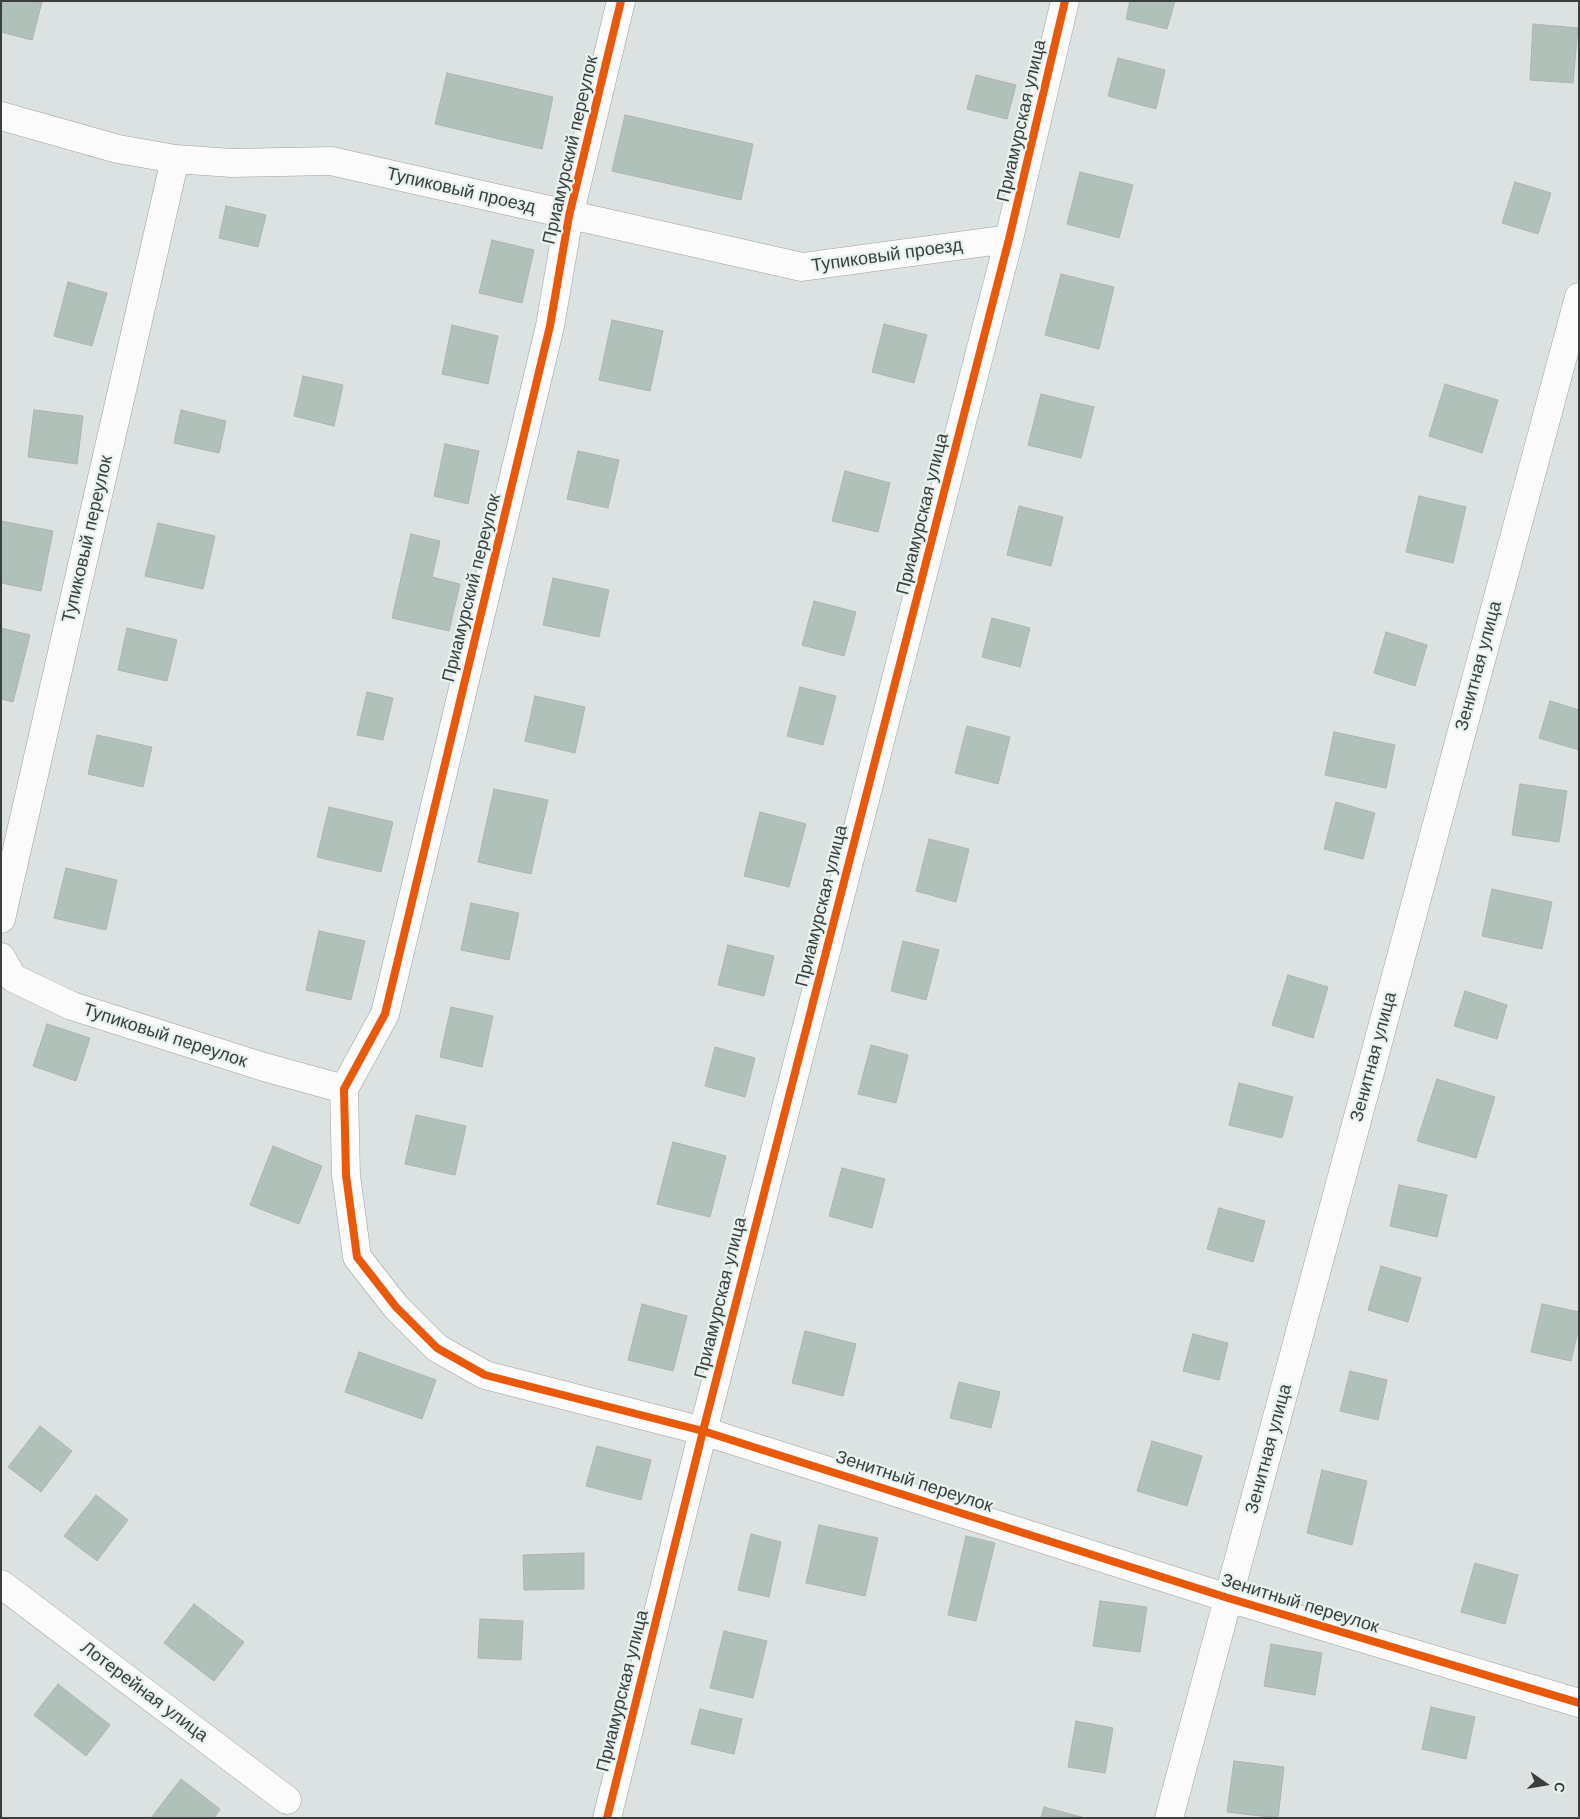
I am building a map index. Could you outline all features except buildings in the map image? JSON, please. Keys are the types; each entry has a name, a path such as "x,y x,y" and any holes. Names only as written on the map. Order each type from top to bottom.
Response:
{"street":[{"name":"Приамурский переулок","path":"344,1088 385,1014 550,326 569,216 621,1"},
{"name":"Приамурская улица","path":"607,1818 703,1430 1009,239 1065,1"},
{"name":"Тупиковый проезд","path":"1,116 118,149 175,160 232,163 331,161 802,268 1009,239"},
{"name":"Тупиковый переулок","path":"1,919 175,160"},
{"name":"Зенитная улица","path":"1169,1818 1579,297"},
{"name":"Тупиковый переулок","path":"1,957 14,978 72,1006 264,1067 344,1088"},
{"name":"Зенитный переулок","path":"344,1088 346,1175 357,1257 396,1307 436,1348 486,1375 703,1430 1228,1598 1579,1703"},
{"name":"Лотерейная улица","path":"1,1584 287,1800"}],"cycle path":[{"path":"621,1 569,216 550,326 385,1014 344,1089 346,1175 357,1257 396,1307 437,1348 485,1375 703,1431 1228,1598 1579,1703"},
{"path":"607,1818 703,1431 1009,239 1065,1"}]}
